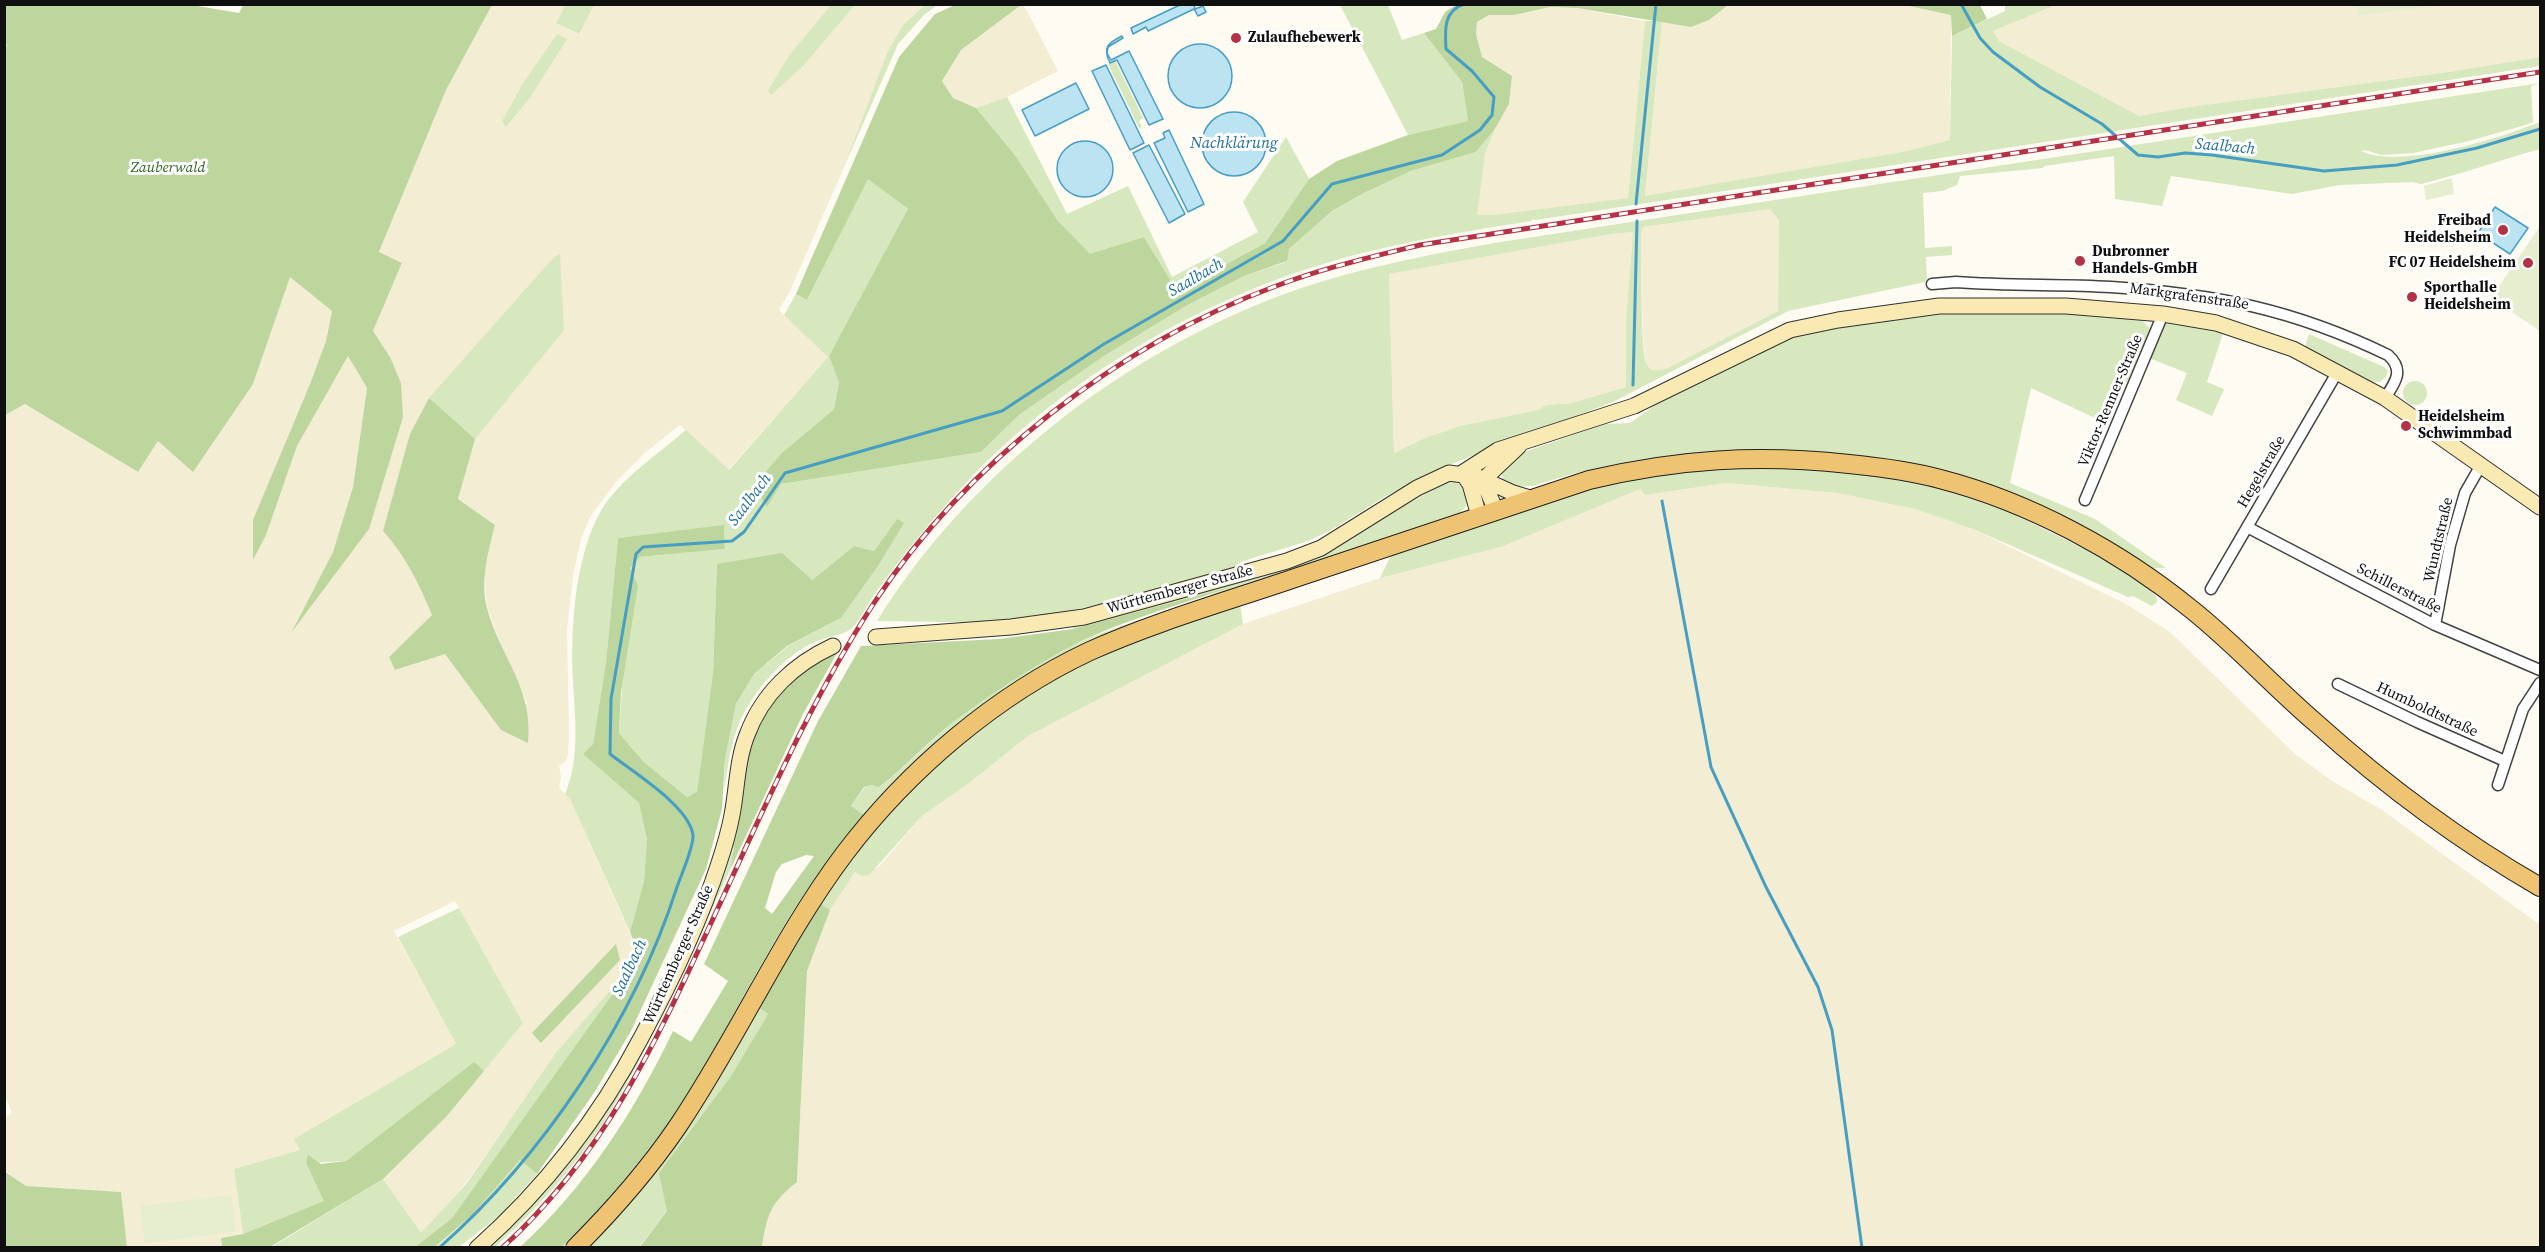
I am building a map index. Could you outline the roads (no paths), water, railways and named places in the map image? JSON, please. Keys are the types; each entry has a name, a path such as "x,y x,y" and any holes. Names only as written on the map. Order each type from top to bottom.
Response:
{"main road":[{"name":"Markgrafenstraße","path":"1462,473 1498,450 1634,406 1790,330 1838,320 1939,306 2066,306 2163,314 2216,323 2266,338 2338,371 2385,398 2541,507"},
{"path":"1483,480 1509,453 1527,441"},
{"path":"575,1248 613,1209 678,1126 809,904 846,852 886,803 930,761 1011,696 1065,664 1168,620 1588,480 1643,467 1750,458 1809,460 1878,467 1940,478 2011,503 2072,531 2150,579 2182,602 2225,638 2314,722 2390,786 2452,831 2541,887"},
{"path":"1462,473 1533,499"},
{"path":"1462,473 1487,514"},
{"name":"Württemberger Straße","path":"876,637 1011,627 1084,617 1287,561 1321,548 1441,475 1462,473"},
{"path":"1483,480 1487,514"},
{"name":"Württemberger Straße","path":"477,1248 513,1216 557,1167 601,1108 641,1037 709,890 732,816 739,764 747,735 774,688 813,655 833,646"}],"street":[{"name":"Markgrafenstraße","path":"1932,284 1956,282 2111,287 2202,296 2261,307 2324,327 2388,356 2393,360 2398,373 2397,380 2385,398"},
{"name":"Viktor-Renner-Straße","path":"2085,500 2163,314"},
{"name":"Hegelstraße","path":"2211,589 2338,371"},
{"name":"Wundtstraße","path":"2435,625 2456,524 2465,493 2481,465"},
{"name":"Schillerstraße","path":"2247,527 2435,625 2541,670"},
{"path":"2498,785 2523,709 2541,683"},
{"name":"Humboldtstraße","path":"2338,684 2448,737 2505,760"}],"water":[{"path":"1182,4 1194,5 1195,9 1203,6 1206,12 1198,16 1194,9 1148,31 1146,27 1133,34 1131,28"},
{"path":"1122,36 1123,38 1108,47 1107,53 1108,46"},
{"name":"Nachklärung","path":"1194,44 1206,44 1223,53 1230,64 1232,76 1230,88 1223,99 1206,108 1194,108 1182,103 1173,94 1168,82 1168,70 1173,58 1182,49"},
{"path":"1129,51 1163,119 1149,125 1117,60 1110,63 1107,53 1111,60"},
{"path":"1106,65 1144,143 1130,150 1092,71"},
{"path":"1076,83 1089,109 1035,136 1022,110"},
{"name":"Nachklärung","path":"1228,112 1240,112 1257,121 1264,132 1266,144 1264,156 1257,167 1240,176 1228,176 1216,171 1207,162 1202,150 1202,138 1207,126 1216,117"},
{"path":"1169,130 1204,204 1188,212 1154,143 1165,138 1163,133"},
{"path":"1080,141 1090,141 1105,149 1111,158 1113,169 1111,180 1105,189 1090,197 1080,197 1069,192 1062,185 1057,174 1057,164 1062,153 1069,146"},
{"path":"1149,145 1185,214 1169,223 1133,153"},
{"name":"Freibad Heidelsheim","path":"2495,207 2528,228 2510,254 2478,233"}],"waterway":[{"name":"Saalbach","path":"439,1248 478,1211 514,1171 581,1083 636,987 659,937 687,861 693,835 682,813 659,790 610,754 611,699 636,554 643,547 732,541 744,532 785,473 1002,411 1104,344 1283,241 1332,184 1442,155 1480,130 1492,115 1494,97 1472,71 1446,49 1447,22 1452,11 1464,4"},
{"path":"1636,204 1656,4"},
{"name":"Saalbach","path":"1961,4 1980,38 1993,52 2040,87 2102,124 2138,155 2158,157 2185,153 2212,155 2324,171 2397,165 2477,148 2540,129"},
{"path":"1633,385 1637,221"},
{"path":"1662,501 1711,767 1766,887 1818,987 1832,1030 1862,1248"}],"railway":[{"path":"502,1248 541,1209 575,1169 631,1083 679,991 812,709 874,603 911,552 1000,456 1104,375 1160,340 1217,311 1276,286 1329,268 1420,245 2540,72"}],"place":[{"name":"Zulaufhebewerk","path":"1236,38"},
{"name":"Freibad Heidelsheim","path":"2503,230"},
{"name":"Dubronner Handels-GmbH","path":"2080,261"},
{"name":"FC 07 Heidelsheim","path":"2528,263"},
{"name":"Sporthalle Heidelsheim","path":"2412,297"},
{"name":"Heidelsheim Schwimmbad","path":"2406,426"}],"park label":[{"name":"Zauberwald","path":"168,168"}]}
